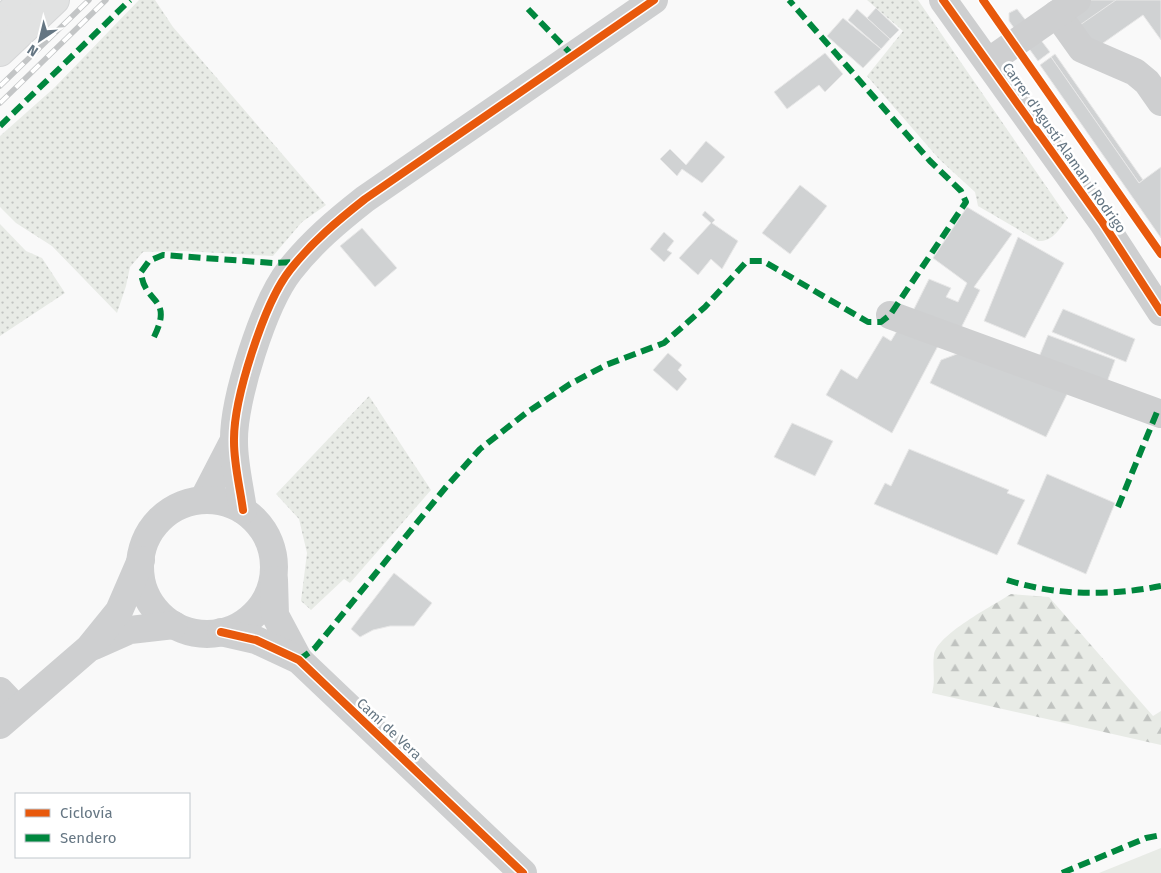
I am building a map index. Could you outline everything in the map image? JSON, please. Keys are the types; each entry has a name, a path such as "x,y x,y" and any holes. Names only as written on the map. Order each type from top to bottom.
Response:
{"main road":[{"path":"0,22 23,0"},
{"path":"0,52 55,0"}],"street":[{"path":"243,510 234,442 243,379 266,315 289,272 323,232 372,194 654,0"},
{"name":"Carrer d'Agustí Alaman i Rodrigo","path":"943,0 993,58 1161,281"},
{"name":"Carrer d'Agustí Alaman i Rodrigo","path":"962,0 993,58 1161,312"},
{"path":"993,58 1067,7 1082,49 1135,72 1147,82 1161,102"},
{"path":"890,315 1161,414"},
{"path":"203,500 234,442"},
{"path":"89,648 119,611 141,560 145,542 154,526 176,508 203,500 224,502 243,510 257,522 267,537 273,554 274,573 269,593 258,611 241,625 221,632 205,634 189,631 174,625 159,613 148,598 141,579 141,560"},
{"name":"Camí de Vera","path":"274,573 275,615 299,660 523,873"},
{"path":"6,708 89,648 130,630 174,625"},
{"name":"Camí de Vera","path":"221,632 256,640 299,660"}],"green space":[{"path":"139,0 155,0 173,27 326,205 302,222 273,256 183,251 143,252 130,267 117,313 52,246 16,223 0,207 0,136 54,88"},
{"path":"867,0 918,0 1068,218 1052,237 1038,241 978,206 975,192 939,159 867,76 903,31"},
{"path":"0,224 26,251 42,258 65,293 0,336"},
{"path":"369,396 431,490 350,583 344,579 311,610 301,601 307,553 299,519 276,494"},
{"path":"1011,594 1049,597 1153,716 1161,711 1161,745 932,693 934,655 937,647 955,630"},
{"path":"1161,848 1161,873 1099,873"}],"building":[{"path":"1063,0 1124,0 1082,29"},
{"path":"1116,0 1161,0 1161,40 1143,15 1096,48 1080,25"},
{"path":"876,8 899,30 890,39 867,18"},
{"path":"857,9 890,39 881,49 848,20"},
{"path":"1017,9 1050,52 1038,61 1009,21 1009,13"},
{"path":"843,18 881,49 863,68 827,36"},
{"path":"825,53 843,74 825,92 819,85 787,109 774,92"},
{"path":"1055,54 1143,180 1139,183 1051,57"},
{"path":"1051,57 1139,183 1161,167 1161,238 1040,65"},
{"path":"706,141 725,157 702,183 682,169 677,176 660,159 670,149 686,165"},
{"path":"800,185 827,206 790,254 762,233"},
{"path":"967,207 1012,234 974,287 980,290 956,338 910,317 929,279 951,288 946,297 958,302 967,283 933,258"},
{"path":"705,211 715,220 712,223 738,241 722,269 711,259 698,275 679,258 711,223 702,215"},
{"path":"362,228 397,268 375,287 340,246"},
{"path":"664,232 674,241 667,250 672,253 664,262 650,249"},
{"path":"1018,237 1064,263 1025,338 984,321"},
{"path":"1063,309 1135,339 1126,362 1052,332"},
{"path":"900,326 939,344 892,433 826,395 841,369 857,379 883,336 891,341"},
{"path":"1048,335 1115,360 1107,382 1039,357"},
{"path":"965,351 1069,390 1046,437 930,383 941,360"},
{"path":"668,353 682,365 678,370 687,379 677,391 653,370"},
{"path":"792,423 833,441 815,476 774,457"},
{"path":"909,449 1009,490 1007,493 1025,500 997,555 874,504 885,483 891,486"},
{"path":"1047,474 1115,503 1086,574 1017,544"},
{"path":"394,573 432,603 414,626 390,626 373,630 360,637 351,629"}],"railway":[{"path":"0,86 89,0"},
{"path":"0,103 106,0"}],"marked path":[{"path":"0,126 130,0"},
{"path":"299,660 315,648 446,487 480,449 526,413 570,384 606,365 664,343 705,307 747,261 763,261 868,322 881,322 890,315 966,202 961,191 930,161 789,0"},
{"path":"528,9 572,55"},
{"path":"154,337 161,314 159,307 143,283 141,272 149,261 163,255 273,263 297,262"},
{"path":"1118,507 1157,412"},
{"path":"1007,580 1045,589 1084,593 1123,592 1161,586"},
{"path":"1062,873 1146,838 1161,835"}],"cycle path":[{"path":"243,510 234,450 235,424 239,402 244,378 261,328 270,305 290,270 325,232 365,199 654,0"},
{"path":"943,0 1103,223 1161,312"},
{"path":"983,0 1161,254"},
{"path":"221,632 256,640 299,660 523,873"}]}
